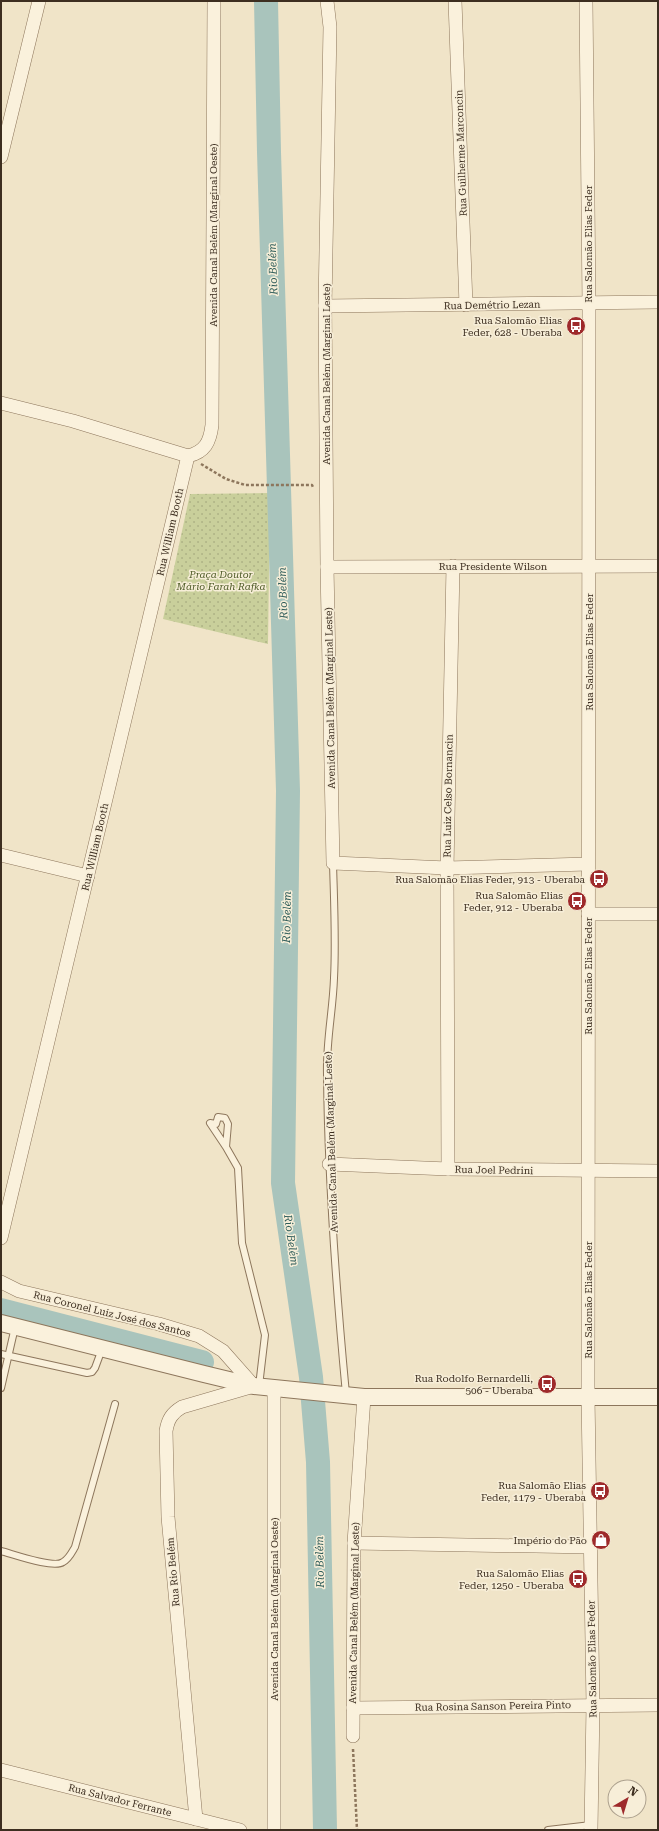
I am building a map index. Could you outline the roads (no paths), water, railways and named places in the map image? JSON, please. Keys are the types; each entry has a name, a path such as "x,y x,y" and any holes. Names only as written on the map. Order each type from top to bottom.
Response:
{"street":[{"path":"1,157 39,1"},
{"name":"Avenida Canal Belém (Marginal Oeste)","path":"188,456 198,454 206,446 212,425 214,1"},
{"name":"Avenida Canal Belém (Marginal Leste)","path":"327,1 330,27 325,306 327,567 333,863"},
{"name":"Rua Guilherme Marconcin","path":"455,1 466,305"},
{"name":"Rua Salomão Elias Feder","path":"586,1 589,304 588,1397 593,1705 591,1828"},
{"name":"Rua Demétrio Lezan","path":"325,306 658,302"},
{"path":"1,403 73,420 188,456"},
{"name":"Rua William Booth","path":"1,1238 188,456"},
{"name":"Rua Luiz Celso Bornancin","path":"448,1169 447,868 453,566"},
{"name":"Rua Presidente Wilson","path":"327,567 658,566"},
{"path":"1,855 88,876"},
{"path":"333,863 447,868 588,864"},
{"path":"588,914 658,914"},
{"name":"Rua Joel Pedrini","path":"329,1164 448,1169 658,1172"},
{"name":"Rua Coronel Luiz José dos Santos","path":"1,1282 19,1291 159,1324 199,1336 223,1351 263,1387"},
{"path":"8,1325 263,1387 364,1397 658,1398"},
{"name":"Avenida Canal Belém (Marginal Oeste)","path":"263,1387 274,1830"},
{"name":"Rua Rio Belém","path":"196,1819 168,1517 166,1431 168,1421 174,1412 182,1407 263,1387"},
{"name":"Avenida Canal Belém (Marginal Leste)","path":"353,1736 354,1543 364,1397"},
{"path":"354,1543 590,1547"},
{"name":"Rua Rosina Sanson Pereira Pinto","path":"353,1708 658,1705"},
{"name":"Rua Salvador Ferrante","path":"1,1770 240,1830"}],"lane":[{"name":"Avenida Canal Belém (Marginal Leste)","path":"333,863 334,978 328,1032 327,1073 329,1164 337,1303 346,1395"},
{"path":"226,1147 228,1124 225,1118 218,1117 216,1124 210,1123 238,1168 242,1243 265,1335 263,1387"},
{"path":"1,1388 8,1356 8,1325"},
{"path":"1,1354 87,1373 92,1372 95,1368 102,1348"},
{"path":"1,1552 53,1565 63,1563 70,1555 75,1547 115,1404"},
{"path":"548,1830 591,1828"}],"waterway":[{"name":"Rio Belém","path":"266,1 269,152 288,791 283,1183 311,1377 318,1462 325,1830"},
{"path":"1,1310 202,1362"}],"place":[{"name":"Rua Salomão Elias Feder, 628 - Uberaba","path":"576,326"},
{"name":"Rua Salomão Elias Feder, 913 - Uberaba","path":"599,879"},
{"name":"Rua Salomão Elias Feder, 912 - Uberaba","path":"577,901"},
{"name":"Rua Rodolfo Bernardelli, 506 - Uberaba","path":"547,1384"},
{"name":"Rua Salomão Elias Feder, 1179 - Uberaba","path":"600,1491"},
{"name":"Império do Pão","path":"601,1540"},
{"name":"Rua Salomão Elias Feder, 1250 - Uberaba","path":"578,1579"}],"park label":[{"name":"Praça Doutor Mário Farah Rafka","path":"221,580"}]}
